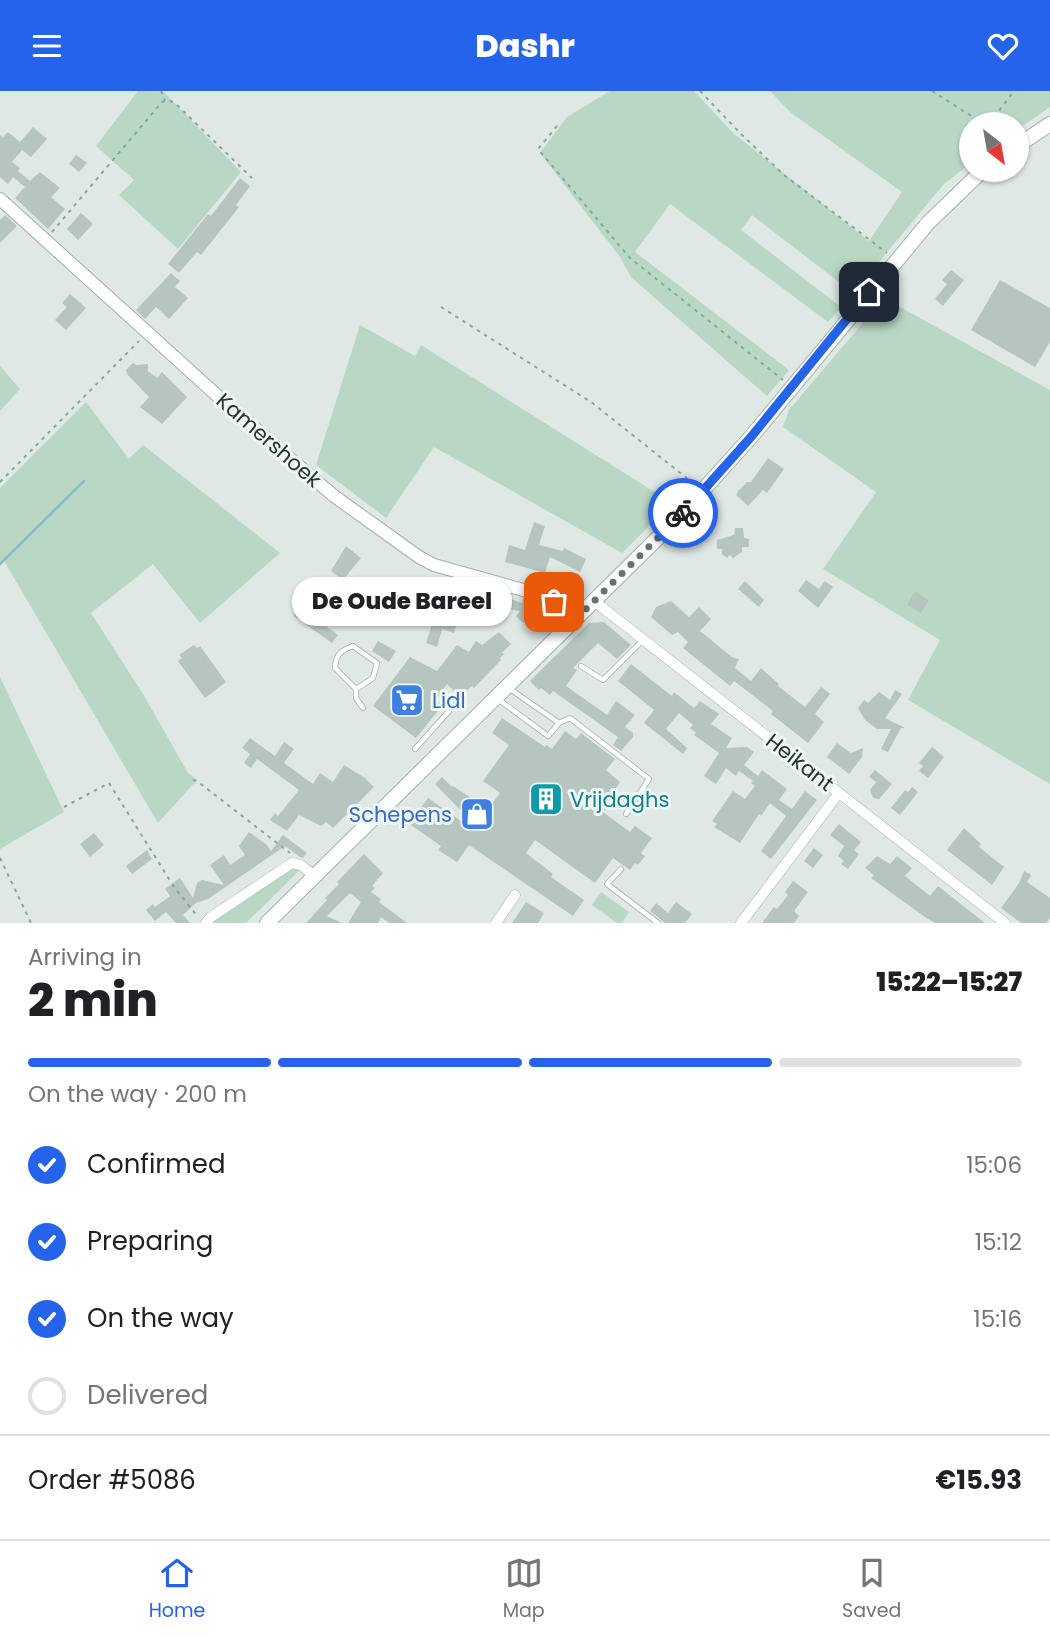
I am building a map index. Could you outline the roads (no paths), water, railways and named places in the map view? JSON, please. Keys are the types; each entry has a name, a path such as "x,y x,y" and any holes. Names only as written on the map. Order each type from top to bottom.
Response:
{"main road":[{"path":"1029,138 1050,124"},
{"path":"267,923 677,519 792,387 896,260 937,213 971,182"}],"street":[{"name":"Kamershoek","path":"0,199 147,333 334,496 419,557 434,565 541,595 580,615"},
{"name":"Heikant","path":"594,601 1004,923"},
{"path":"741,923 839,793"},
{"path":"204,923 292,863 301,865 314,876"},
{"path":"496,923 515,895"}],"lane":[{"path":"580,666 603,680 644,639"},
{"path":"356,689 373,678 377,663 353,646 336,656 335,668 356,689 356,698 363,708"},
{"path":"507,687 559,723"},
{"path":"415,748 449,711 451,703 444,698"},
{"path":"496,698 548,736 559,723 570,718 649,779 626,814"},
{"path":"621,869 607,884 658,923"}],"waterway":[{"path":"0,564 84,481"}],"place":[{"name":"De Oude Bareel","path":"554,602"},
{"name":"Lidl","path":"407,700"},
{"name":"Vrijdaghs","path":"546,799"},
{"name":"Schepens","path":"477,814"}]}
